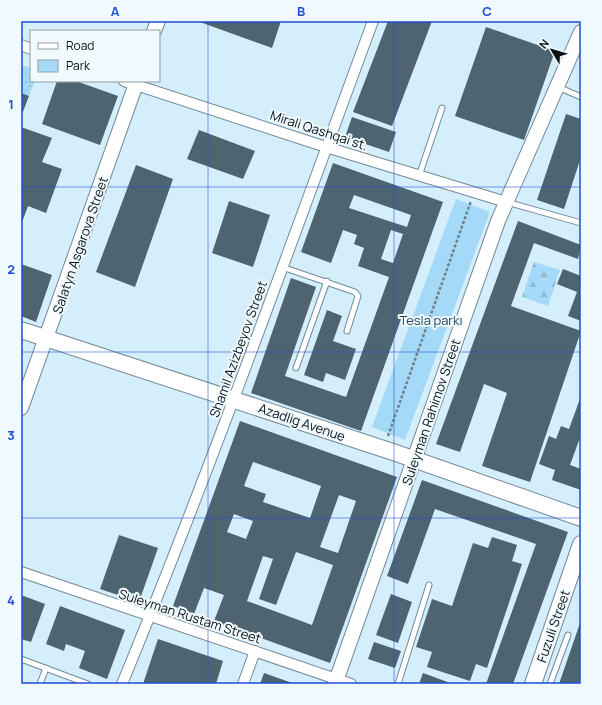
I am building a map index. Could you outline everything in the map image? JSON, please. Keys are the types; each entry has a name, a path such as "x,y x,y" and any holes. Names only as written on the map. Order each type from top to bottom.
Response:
{"main road":[{"name":"Suleyman Rahimov Street","path":"336,682 506,202 581,32"},
{"name":"Salatyn Asgarova Street","path":"21,408 47,339 132,82"},
{"name":"Azadlig Avenue","path":"21,330 414,459 581,518"},
{"name":"Fuzuli Street","path":"533,684 581,544"}],"street":[{"name":"Shamil Azizbeyov Street","path":"122,684 150,617 233,399 373,21"},
{"name":"Mirali Qashqai st.","path":"132,82 326,147 506,202"},
{"name":"Suleyman Rustam Street","path":"21,572 150,617 255,651 336,682 351,684"},
{"path":"243,684 255,651"}],"lane":[{"path":"557,87 581,97"},
{"path":"419,176 442,108"},
{"path":"506,202 581,223"},
{"path":"282,266 355,292 358,296 347,331"},
{"path":"296,368 326,281"},
{"path":"398,684 429,585"},
{"path":"550,684 568,635"},
{"path":"21,659 88,684"},
{"path":"40,684 46,668"}],"path":[{"path":"383,449 474,192"}],"green space":[{"path":"21,65 30,68 30,82 35,82 29,96 21,93"},
{"name":"Tesla parkı","path":"456,199 490,212 405,440 372,427"},
{"path":"534,262 560,270 548,306 522,297"}],"building":[{"path":"197,21 281,21 272,48"},
{"path":"388,21 432,21 392,126 353,112"},
{"path":"486,27 555,51 524,140 455,116"},
{"path":"57,82 79,82 118,96 100,145 42,124"},
{"path":"21,93 29,96 21,117"},
{"path":"566,114 581,119 581,157 564,209 537,200"},
{"path":"352,117 396,132 389,152 345,137"},
{"path":"21,127 52,138 42,162 62,169 46,213 28,206 21,225"},
{"path":"199,130 255,151 243,179 187,159"},
{"path":"333,163 443,202 361,431 251,393 291,278 316,287 285,376 346,397 389,277 358,266 364,248 354,244 357,235 343,230 331,263 301,252","holes":["354,195 411,215 407,227 349,208","391,230 403,234 393,263 381,259"]},
{"path":"136,165 173,179 135,287 96,272"},
{"path":"229,201 270,215 253,267 212,253"},
{"path":"518,221 581,245 578,259 534,243 511,306 581,331 530,482 482,466 507,393 484,384 460,452 436,444"},
{"path":"21,264 52,275 36,322 21,316"},
{"path":"563,269 581,276 581,321 568,316 577,292 557,284"},
{"path":"327,310 342,316 333,341 356,349 345,380 326,373 323,382 304,375"},
{"path":"581,396 581,435 570,465 581,469 581,490 552,480 555,470 539,464 549,436 556,439 561,426 569,429"},
{"path":"240,421 397,477 330,663 214,621 224,595 204,588 194,614 173,606","holes":["253,462 321,486 310,518 263,502 266,494 244,486","339,495 356,501 338,553 320,547","234,514 253,521 246,539 227,532","296,552 333,565 312,625 247,601 263,556 273,559 259,599 276,605"]},
{"path":"422,480 568,532 513,684 486,684 536,544 435,509 408,584 387,576"},
{"path":"119,535 158,548 139,602 100,589"},
{"path":"492,537 517,545 512,561 522,564 487,668 476,664 470,681 427,667 432,652 416,647 432,599 452,606 473,543 488,548"},
{"path":"391,594 412,602 398,643 376,635"},
{"path":"21,595 45,604 31,642 21,639"},
{"path":"60,606 125,630 107,679 79,668 85,651 66,644 64,651 46,644"},
{"path":"581,620 581,684 559,684"},
{"path":"158,639 223,661 216,684 143,684"},
{"path":"374,642 401,651 395,668 368,659"},
{"path":"264,673 295,684 260,684"},
{"path":"423,673 453,684 419,684"}]}
